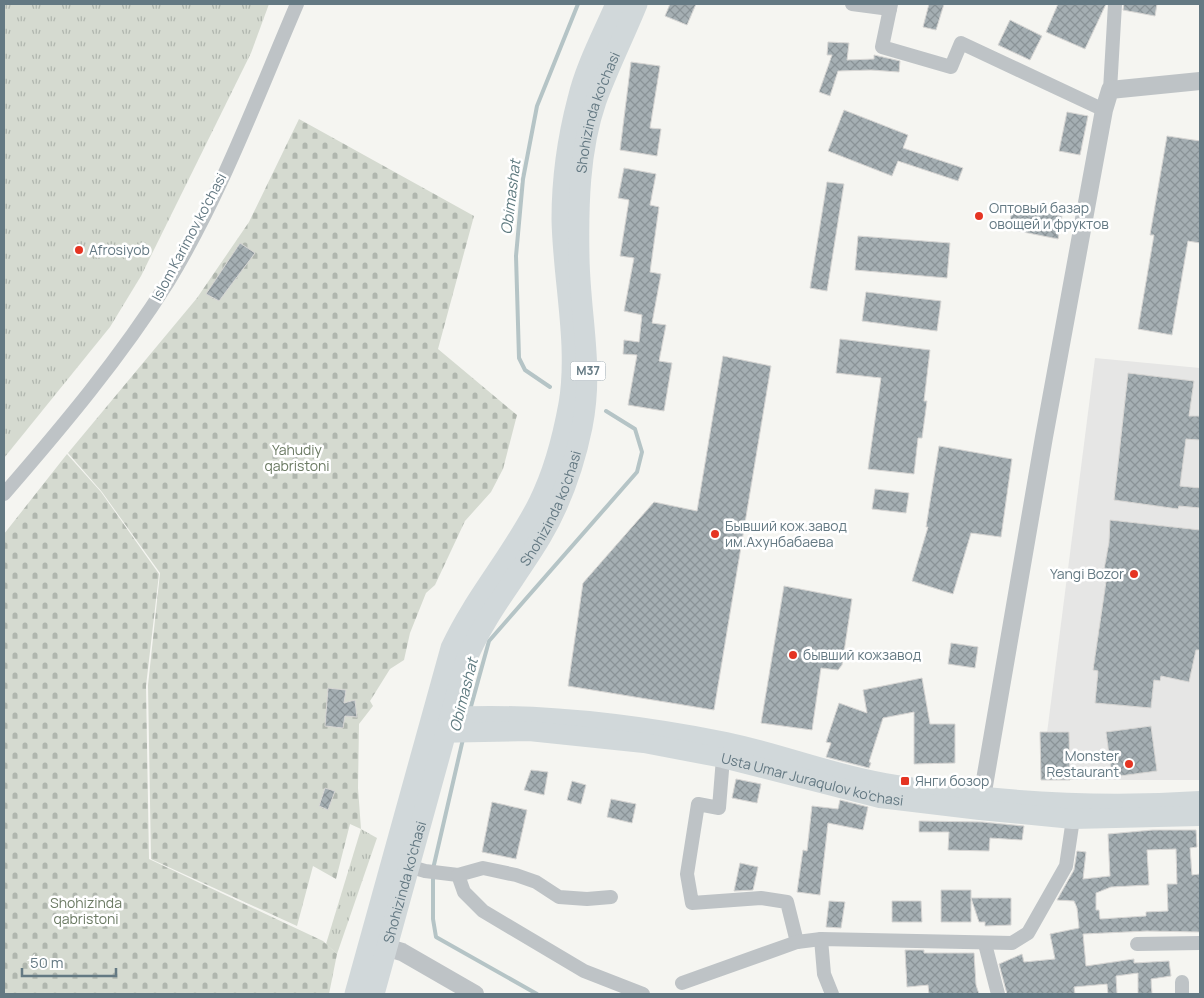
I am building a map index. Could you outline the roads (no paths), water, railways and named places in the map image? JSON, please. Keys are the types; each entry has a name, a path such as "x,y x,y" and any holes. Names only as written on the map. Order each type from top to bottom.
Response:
{"main road":[{"name":"Shohizinda ko'chasi","path":"355,994 377,945 416,868 445,666 459,631 535,509 556,459 569,402 571,384 571,349 562,218 568,153 578,97 616,4"},
{"name":"Shohizinda ko'chasi","path":"374,994 377,945 438,724 476,638 540,538 558,504 571,470 582,428 587,384 588,359 579,260 580,196 586,141 596,102 638,4"},
{"name":"Usta Umar Juraqulov ko'chasi","path":"438,724 542,717 641,728 726,742 883,783 1073,819 1200,816"},
{"name":"Usta Umar Juraqulov ko'chasi","path":"438,724 644,743 723,758 880,798 981,802 1159,804 1200,802"}],"street":[{"name":"Islom Karimov ko'chasi","path":"4,494 90,392 126,345 168,280 225,172 297,4"},
{"path":"852,4 890,6 882,47 951,67 961,43 1104,110"},
{"path":"981,802 1045,428 1104,110 1110,90 1115,4"},
{"path":"1110,90 1200,81"},
{"path":"723,758 719,808 698,804 687,874 692,904 761,898 787,902 797,942"},
{"path":"682,983 797,942 820,939 985,944 1012,943 1028,933 1066,866 1073,819"},
{"path":"416,868 454,875 483,868 516,875 536,882 559,897 587,899 611,897"},
{"path":"454,875 464,892 483,911 584,971 643,994"},
{"path":"820,939 824,974 832,994"},
{"path":"1137,944 1200,943"},
{"path":"985,944 998,994"},
{"path":"377,945 402,952 475,994"}],"waterway":[{"name":"Obimashat","path":"550,387 525,370 519,358 516,256 523,179 537,106 578,4"},
{"name":"Obimashat","path":"470,710 489,641 637,472 642,452 635,429 606,411"},
{"name":"Obimashat","path":"433,869 463,739"},
{"name":"Obimashat","path":"433,876 433,919 436,937 537,994"}],"place":[{"name":"Оптовый базар овощей и фруктов","path":"979,216"},
{"name":"Afrosiyob","path":"79,250"},
{"name":"Бывший кож.завод им.Ахунбабаева","path":"715,534"},
{"name":"Yangi Bozor","path":"1134,574"},
{"name":"бывший кожзавод","path":"793,655"},
{"name":"Monster Restaurant","path":"1129,764"},
{"name":"Янги бозор","path":"905,781"}],"park label":[{"name":"Yahudiy qabristoni","path":"297,458"},
{"name":"Shohizinda qabristoni","path":"86,912"}]}
